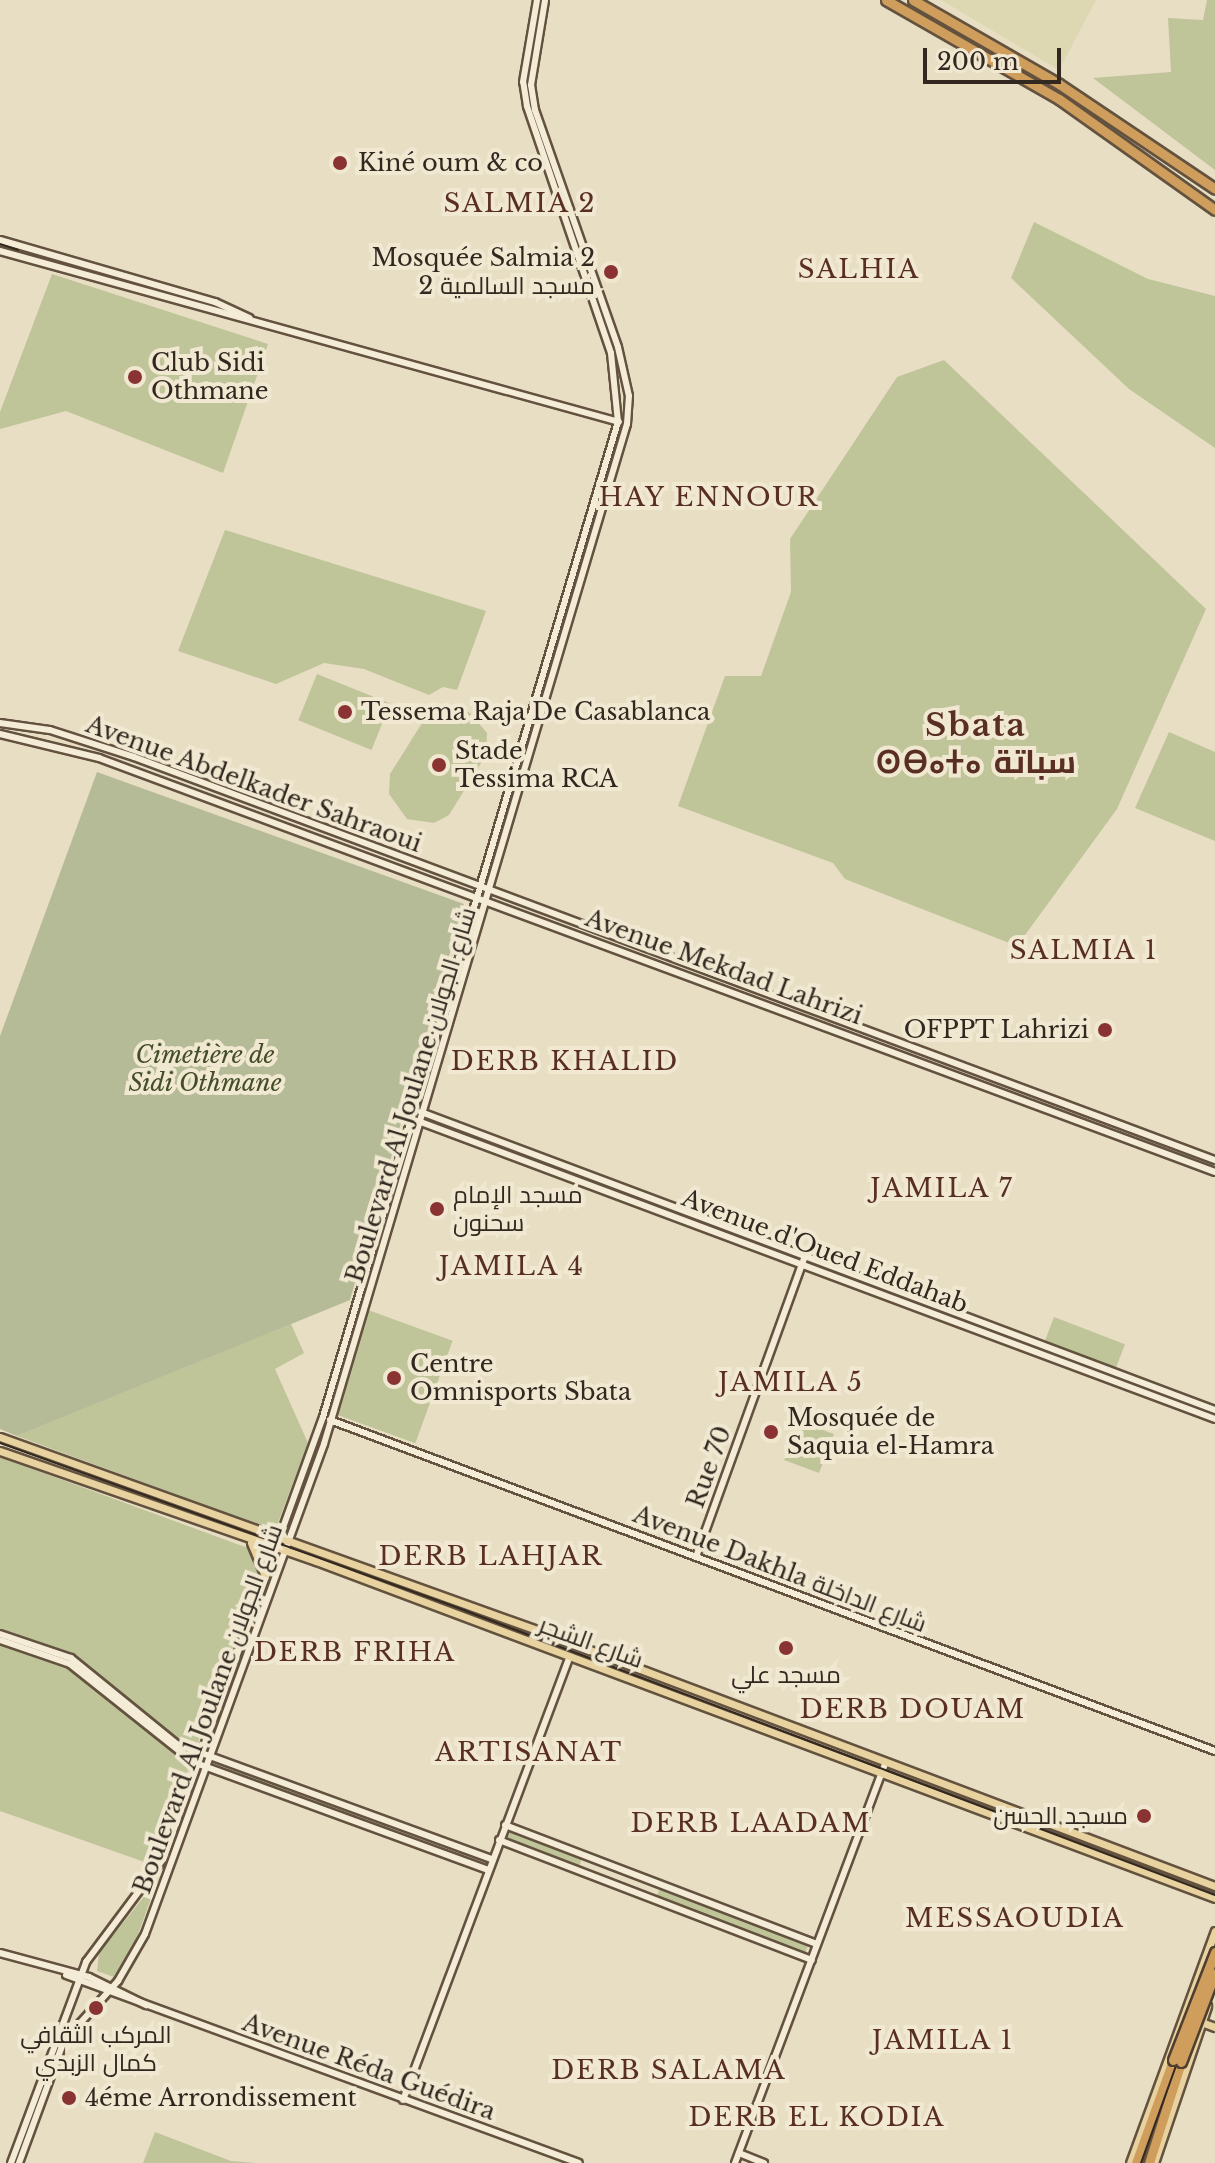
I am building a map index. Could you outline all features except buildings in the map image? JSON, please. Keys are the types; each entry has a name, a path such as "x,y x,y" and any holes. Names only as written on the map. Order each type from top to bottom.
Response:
{"highway":[{"path":"886,0 1070,106 1215,210"},
{"path":"913,0 1059,84 1215,189"},
{"path":"1136,2163 1166,2076 1215,1952"},
{"path":"1151,2163 1215,1973"}],"main road":[{"name":"شارع الشجر","path":"0,1437 289,1539 884,1768"},
{"name":"شارع الشجر","path":"0,1451 884,1768"},
{"path":"246,1540 260,1554 265,1576"},
{"path":"884,1768 1215,1886"},
{"path":"884,1768 1215,1898"},
{"path":"1130,2163 1215,1931"},
{"path":"1151,2163 1215,1985"},
{"path":"1185,2011 1215,2027"},
{"path":"1203,2019 1215,2020"}],"street":[{"name":"Boulevard Al Joulane شارع الجولان","path":"19,2163 61,2046 113,1988 142,1941 265,1576 323,1417 618,422 611,353 527,106 523,82 537,0"},
{"name":"Boulevard Al Joulane شارع الجولان","path":"206,1753 332,1421 492,890 627,424 629,396 618,347 535,110 531,85 545,0"},
{"path":"0,240 250,318"},
{"path":"0,251 627,424"},
{"path":"88,277 92,267"},
{"name":"Avenue Abdelkader Sahraoui","path":"0,723 66,735 492,890"},
{"name":"Avenue Abdelkader Sahraoui","path":"0,734 60,745 489,900"},
{"path":"185,790 189,779"},
{"path":"228,806 232,795"},
{"name":"Avenue Mekdad Lahrizi","path":"492,890 1215,1160"},
{"name":"Avenue Mekdad Lahrizi","path":"489,900 1215,1172"},
{"name":"Avenue d'Oued Eddahab","path":"414,1110 1215,1419"},
{"name":"Avenue d'Oued Eddahab","path":"411,1120 804,1258 1215,1410"},
{"name":"Rue 70","path":"696,1557 804,1258"},
{"path":"333,1384 342,1388"},
{"name":"Avenue Dakhla شارع الداخلة","path":"323,1417 1215,1751"},
{"path":"0,1637 71,1658 160,1733 492,1859"},
{"path":"0,1637 70,1664 154,1736 202,1766 488,1870"},
{"path":"403,2100 570,1656"},
{"name":"Boulevard Al Joulane شارع الجولان","path":"11,2163 80,1975 158,1870 202,1766"},
{"path":"737,2162 884,1768"},
{"path":"505,1825 817,1944"},
{"path":"499,1840 812,1960"},
{"path":"0,1953 66,1975 80,1975"},
{"path":"66,1975 76,1984"},
{"name":"Avenue Réda Guédira","path":"80,1975 146,2005"},
{"name":"Avenue Réda Guédira","path":"76,1984 146,2005 579,2163"},
{"path":"739,2153 764,2163"}],"shaded area":[{"path":"941,0 1096,0 1059,70"}],"green space":[{"path":"1207,0 1215,0 1215,170 1093,78 1171,72 1168,18 1203,20"},
{"path":"1034,222 1148,279 1215,296 1215,448 1129,389 1011,278"},
{"name":"Club Sidi Othmane","path":"52,274 268,344 223,473 66,411 0,429 0,412"},
{"path":"944,360 1206,609 1117,809 1017,946 845,879 833,863 678,806 725,676 761,676 791,592 790,539 897,377"},
{"path":"225,530 486,611 457,690 443,687 429,695 364,669 324,663 276,684 178,651"},
{"name":"Tessema Raja De Casablanca","path":"317,674 390,704 372,750 298,720"},
{"name":"Stade Tessima RCA","path":"445,704 469,712 487,733 486,755 449,815 434,823 407,819 389,794 390,774 429,712"},
{"path":"1169,732 1215,752 1215,841 1135,808"},
{"name":"Cimetière de Sidi Othmane","path":"97,772 464,904 350,1300 17,1436 0,1429 0,1036"},
{"name":"Centre Omnisports Sbata","path":"368,1310 453,1341 415,1443 331,1412"},
{"path":"1054,1317 1125,1344 1115,1370 1044,1343"},
{"path":"291,1324 304,1353 275,1369 308,1443 275,1531 17,1436"},
{"path":"806,1424 834,1434 819,1473 784,1460"},
{"path":"0,1457 267,1555 153,1865 0,1811"},
{"path":"209,1754 390,1823 388,1829 205,1767"},
{"path":"511,1829 583,1857 579,1868 507,1840"},
{"path":"158,1879 131,1954 114,1977 97,1971 99,1953"},
{"path":"661,1885 809,1942 805,1953 657,1896"},
{"path":"155,2132 231,2161 256,2163 143,2163"}],"tram line":[{"path":"0,244 18,250"},
{"path":"0,1443 466,1611 1215,1895"},
{"path":"1141,2163 1215,1957"}],"place":[{"name":"Kiné oum & co","path":"340,163"},
{"name":"Mosquée Salmia 2 مسجد السالمية 2","path":"611,272"},
{"name":"Club Sidi Othmane","path":"135,377"},
{"name":"Tessema Raja De Casablanca","path":"345,712"},
{"name":"Stade Tessima RCA","path":"439,765"},
{"name":"OFPPT Lahrizi","path":"1105,1030"},
{"name":"مسجد الإمام سحنون","path":"437,1209"},
{"name":"Centre Omnisports Sbata","path":"394,1378"},
{"name":"Mosquée de Saquia el-Hamra","path":"771,1432"},
{"name":"مسجد علي","path":"786,1648"},
{"name":"مسجد الحسن","path":"1144,1816"},
{"name":"المركب الثقافي كمال الزبدي","path":"96,2008"},
{"name":"4éme Arrondissement","path":"69,2098"}],"district":[{"name":"SALMIA 2","path":"520,204"},
{"name":"SALHIA","path":"859,270"},
{"name":"HAY ENNOUR","path":"709,498"},
{"name":"Sbata ⵙⴱⴰⵜⴰ سباتة","path":"976,744"},
{"name":"SALMIA 1","path":"1084,951"},
{"name":"DERB KHALID","path":"565,1062"},
{"name":"JAMILA 7","path":"942,1189"},
{"name":"JAMILA 4","path":"512,1267"},
{"name":"JAMILA 5","path":"791,1383"},
{"name":"DERB LAHJAR","path":"491,1557"},
{"name":"DERB FRIHA","path":"355,1653"},
{"name":"DERB DOUAM","path":"913,1710"},
{"name":"ARTISANAT","path":"529,1753"},
{"name":"DERB LAADAM","path":"751,1824"},
{"name":"MESSAOUDIA","path":"1015,1919"},
{"name":"JAMILA 1","path":"943,2041"},
{"name":"DERB SALAMA","path":"669,2071"},
{"name":"DERB EL KODIA","path":"817,2118"}]}
